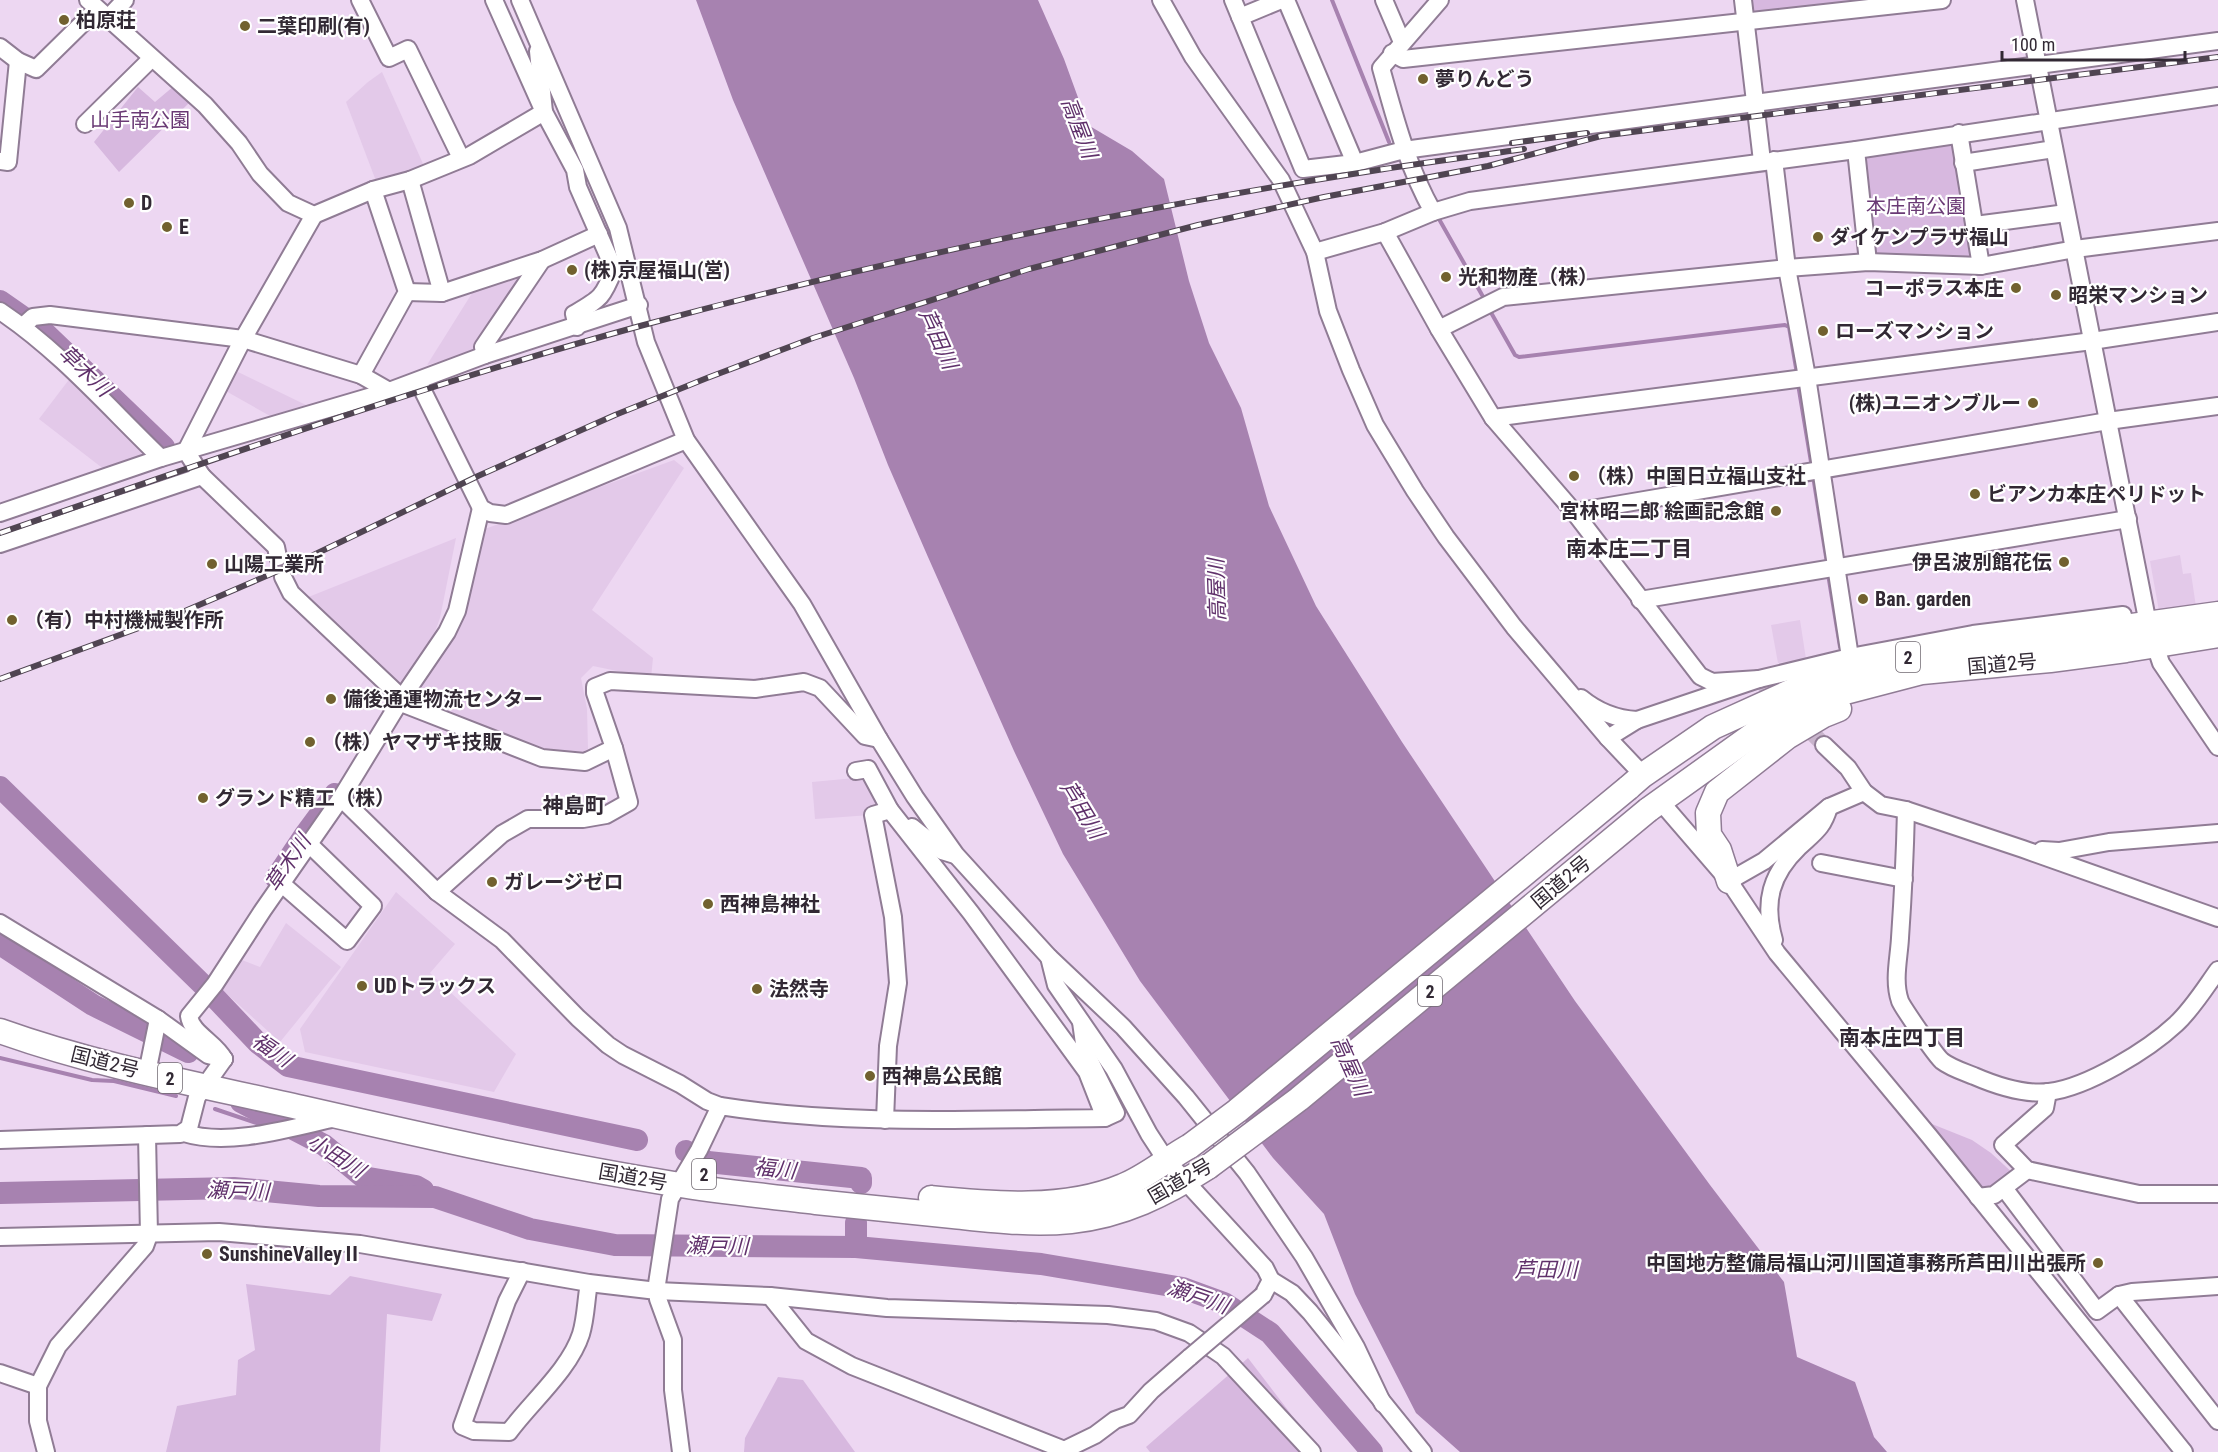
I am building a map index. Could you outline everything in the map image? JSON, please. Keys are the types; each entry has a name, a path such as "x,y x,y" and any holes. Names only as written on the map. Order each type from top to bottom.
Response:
{"highway":[{"name":"国道2号","path":"214,1073 342,1117 593,1170 685,1174 1005,1203 1077,1200 1103,1194 1126,1185 1190,1146 1237,1111 1635,782 1713,727 1799,688 1901,658 2150,627 2218,614"},
{"name":"国道2号","path":"0,1016 78,1041 150,1059 685,1174 857,1206 999,1221 1041,1222 1081,1219 1127,1209 1154,1198 1208,1167 1299,1099 1654,806 1775,719 1834,695 1922,672 2050,660 2150,627 2218,635"},
{"path":"1729,881 1719,850 1709,835 1708,813 1716,792 1787,736 1824,715 1882,689 1966,667"},
{"name":"国道2号","path":"0,1031 73,1054 150,1059"}],"street":[{"path":"0,47 18,61 36,69 98,9 125,0"},
{"path":"360,0 389,58 408,49 461,158"},
{"path":"494,0 544,112 574,170 618,228"},
{"path":"520,0 618,228 639,305 646,342 686,440 802,604 879,739 915,797 956,855 1048,956 1122,1027 1186,1097 1247,1173 1304,1257 1346,1331 1383,1404"},
{"path":"1161,0 1193,57 1281,180 1315,252 1328,311 1351,370 1375,425 1415,491 1446,537 1514,627 1608,738 1635,782"},
{"path":"1233,0 1303,169 1355,163 1404,150 2218,41"},
{"path":"1240,17 1281,0"},
{"path":"1286,0 1355,163"},
{"path":"1384,0 1397,48 1403,59 1745,21 1870,4 1942,0"},
{"path":"1433,212 1420,189 1404,150 1381,68 1440,0"},
{"path":"1743,0 1756,102 1787,268 1800,378 1829,568 1850,657"},
{"path":"2025,0 2150,627 2161,663 2218,747"},
{"path":"98,9 205,105 239,143 260,174 288,202 314,215"},
{"path":"536,36 544,112"},
{"path":"85,124 152,58"},
{"path":"0,161 8,162 18,61"},
{"path":"1315,252 1385,232 1433,212 1470,201 1856,150 2218,96"},
{"path":"186,451 243,339 314,215 373,190 410,180 469,156 544,112"},
{"path":"1959,133 1981,266"},
{"path":"1963,163 2054,149"},
{"path":"1856,150 1868,262"},
{"path":"574,170 578,187 614,269 606,291 599,300 574,314 577,327"},
{"path":"410,180 442,293"},
{"path":"361,375 407,292 373,190"},
{"path":"1975,225 2066,213"},
{"path":"1439,329 1503,297 1868,262 1981,266 2075,249 2218,231"},
{"path":"1385,232 1492,418 1574,512 1700,676 1712,682 1759,679"},
{"path":"407,292 442,293 542,260 599,234"},
{"path":"485,355 483,347 542,260"},
{"path":"2,510 160,458 389,391 485,355 639,305"},
{"path":"0,311 27,323 50,349 160,458"},
{"path":"27,323 50,315 243,339 361,375 389,391"},
{"path":"1492,418 2218,322"},
{"path":"418,381 481,508 490,513 506,515 686,440"},
{"path":"1574,512 2108,421 2218,406"},
{"path":"186,451 202,476 276,547 278,557"},
{"path":"0,544 202,476"},
{"path":"0,1140 147,1141 184,1132 189,1128 197,1098 214,1073 220,1051 190,1023 189,1016 216,984 341,798 401,700 447,632 457,610 481,508"},
{"path":"1640,600 2128,519"},
{"path":"283,577 291,593 401,700 542,758 585,762 614,748"},
{"path":"1608,738 1637,720 1759,679 1850,657 1973,634 2150,627"},
{"path":"1553,675 1591,706 1615,718 1637,720"},
{"path":"437,892 502,834 528,819 606,815 629,802 595,693 595,687 610,681 754,689 804,682 820,688 865,736 879,739"},
{"path":"1824,745 1848,768 1864,792 1881,805 1906,810 2023,849 2218,918"},
{"path":"856,771 868,769 890,810 971,913 1066,1042 1087,1072 1105,1118"},
{"path":"1729,881 1764,861 1829,807 1864,792"},
{"path":"341,798 437,892 502,940 608,1046 720,1106 771,1114 885,1120 1105,1118 1116,1113 1085,1051 1081,1018"},
{"path":"1654,806 1729,881 1777,953 2184,1452"},
{"path":"1777,953 1770,930 1768,912 1771,887 1784,864 1824,823 1829,807"},
{"path":"890,810 942,851 956,855"},
{"path":"885,1120 888,1046 898,983 892,917 873,815 890,810"},
{"path":"1906,810 1904,879 1896,982 1901,1002 1926,1040 1941,1060 1957,1069 1993,1084 2021,1090 2048,1092 2070,1087 2091,1079 2151,1045 2177,1023 2218,970"},
{"path":"2023,849 2059,851 2109,842 2218,833"},
{"path":"282,884 347,941 374,906 309,844"},
{"path":"1821,862 1904,879"},
{"path":"0,923 208,1055 214,1073"},
{"path":"1048,956 1056,985 1081,1018 1114,1069 1149,1134 1166,1160 1265,1268 1267,1288"},
{"path":"150,1059 158,1022"},
{"path":"2048,1092 2045,1108 2003,1145 2027,1170 2139,1194 2218,1194"},
{"path":"681,1452 673,1390 673,1340 657,1287 685,1174 720,1106"},
{"path":"184,1132 195,1136 238,1138 342,1117"},
{"path":"46,1452 38,1421 38,1386 58,1347 145,1246 149,1232 147,1141"},
{"path":"1978,1197 1994,1195 2027,1170"},
{"path":"2004,1188 2097,1311 2119,1295 2218,1286"},
{"path":"0,1237 219,1232 360,1244 589,1283 770,1296 887,1308 1108,1315 1156,1321 1189,1334 1223,1356 1312,1452"},
{"path":"522,1271 507,1301 462,1426 474,1431 509,1432 549,1385 580,1335 589,1283"},
{"path":"1267,1288 1292,1293 1424,1452"},
{"path":"770,1296 806,1341 852,1366 1061,1451 1095,1435 1115,1420 1129,1414 1151,1391 1267,1288"},
{"path":"2119,1295 2218,1421"},
{"path":"1319,1324 1336,1332 1346,1331"},
{"path":"0,1372 38,1386"}],"shaded area":[{"path":"382,72 424,166 376,181 346,102"},
{"path":"532,265 477,352 427,365 479,282"},
{"path":"234,370 306,405 270,416 224,390"},
{"path":"71,377 147,449 145,458 105,470 39,419"},
{"path":"674,460 684,468 592,610 653,658 651,678 593,666 581,678 587,709 588,749 580,755 563,755 411,701 446,646 474,533"},
{"path":"456,538 440,618 432,640 395,694 296,602"},
{"path":"2180,555 2183,574 2191,573 2196,607 2159,611 2150,561"},
{"path":"1800,620 1806,659 1778,663 1771,625"},
{"path":"866,777 877,796 878,806 870,815 815,819 812,782"},
{"path":"396,892 455,944 430,973 516,1054 494,1092 305,1052 300,1029"},
{"path":"286,923 341,967 280,1042 219,987 237,958 260,967"}],"green space":[{"path":"1751,0 1864,0 1862,4 1758,14 1752,11"},
{"name":"山手南公園","path":"174,86 191,101 119,172 94,142 138,87 155,102"},
{"name":"本庄南公園","path":"1952,143 1957,146 1976,256 1876,256 1869,252 1859,157"},
{"path":"1932,1124 1972,1140 1991,1153 2016,1176 1988,1195"},
{"path":"350,1276 442,1294 432,1321 387,1314 380,1452 166,1452 177,1406 236,1395 238,1360 255,1350 246,1284 330,1295"},
{"path":"1248,1358 1320,1452 1150,1452 1146,1447"},
{"path":"778,1377 803,1380 855,1452 744,1452 745,1438"}],"water":[{"name":"芦田川","path":"696,0 1038,0 1064,59 1088,125 1132,151 1164,179 1189,281 1209,343 1241,408 1269,506 1316,606 1402,742 1575,1001 1784,1282 1797,1357 1855,1382 1874,1437 1887,1452 1460,1452 1416,1413 1355,1294 1324,1214 1273,1158 1140,981 1063,854 1014,751 888,465 854,378 733,100"}],"waterway":[{"path":"1332,0 1389,142"},
{"path":"1439,219 1486,302"},
{"name":"草木川","path":"0,301 43,331 164,447"},
{"path":"1489,309 1515,355 1519,357 1785,325 1789,327 1797,374"},
{"path":"1798,384 1812,468"},
{"path":"1813,476 1827,563"},
{"path":"1828,574 1840,647"},
{"name":"福川","path":"0,787 205,987 258,1043 288,1066 637,1140"},
{"name":"草木川","path":"276,878 335,794"},
{"name":"小田川","path":"0,944 93,1005 188,1052"},
{"path":"0,1058 92,1080 114,1081 176,1096"},
{"name":"小田川","path":"241,1102 324,1145 363,1177 416,1186 423,1190"},
{"path":"215,1109 265,1126"},
{"name":"小田川","path":"292,1134 315,1141"},
{"name":"福川","path":"686,1151 708,1162 861,1178 861,1183"},
{"name":"瀬戸川","path":"0,1193 234,1188 319,1196 435,1197 530,1229 615,1245 856,1247 1041,1264 1183,1288 1224,1303 1270,1333 1372,1452"},
{"name":"福川","path":"856,1223 856,1247"}],"tunnel":[{"path":"1759,679 1824,745"}],"railway":[{"path":"0,679 185,611 301,561 478,476 615,415 707,378 813,338 1029,269 1198,225 1324,197 1488,166 1601,136 2218,57"},
{"path":"1512,143 1587,133"},
{"path":"0,533 398,398 640,326 818,280 908,259 1178,204 1380,170 1524,149"}],"place":[{"name":"柏原荘","path":"64,20"},
{"name":"二葉印刷(有)","path":"245,26"},
{"name":"夢りんどう","path":"1423,79"},
{"name":"D","path":"129,203"},
{"name":"E","path":"167,227"},
{"name":"ダイケンプラザ福山","path":"1818,237"},
{"name":"(株)京屋福山(営)","path":"572,270"},
{"name":"光和物産（株）","path":"1446,277"},
{"name":"コーポラス本庄","path":"2016,288"},
{"name":"昭栄マンション","path":"2056,295"},
{"name":"ローズマンション","path":"1823,331"},
{"name":"(株)ユニオンブルー","path":"2033,403"},
{"name":"（株）中国日立福山支社","path":"1574,476"},
{"name":"ビアンカ本庄ペリドット","path":"1975,494"},
{"name":"宮林昭二郎 絵画記念館","path":"1776,511"},
{"name":"伊呂波別館花伝","path":"2064,562"},
{"name":"山陽工業所","path":"212,564"},
{"name":"Ban. garden","path":"1863,599"},
{"name":"（有）中村機械製作所","path":"12,620"},
{"name":"備後通運物流センター","path":"331,699"},
{"name":"（株）ヤマザキ技販","path":"310,742"},
{"name":"グランド精工（株）","path":"203,798"},
{"name":"ガレージゼロ","path":"492,882"},
{"name":"西神島神社","path":"708,904"},
{"name":"UDトラックス","path":"362,986"},
{"name":"法然寺","path":"757,989"},
{"name":"西神島公民館","path":"870,1076"},
{"name":"SunshineValleyⅡ","path":"207,1254"},
{"name":"中国地方整備局福山河川国道事務所芦田川出張所","path":"2098,1263"}],"district":[{"name":"南本庄二丁目","path":"1629,549"},
{"name":"神島町","path":"574,806"},
{"name":"南本庄四丁目","path":"1902,1038"}],"water label":[{"name":"高屋川","path":"1079,128"},
{"name":"高屋川","path":"1217,590"},
{"name":"高屋川","path":"1350,1066"}]}
